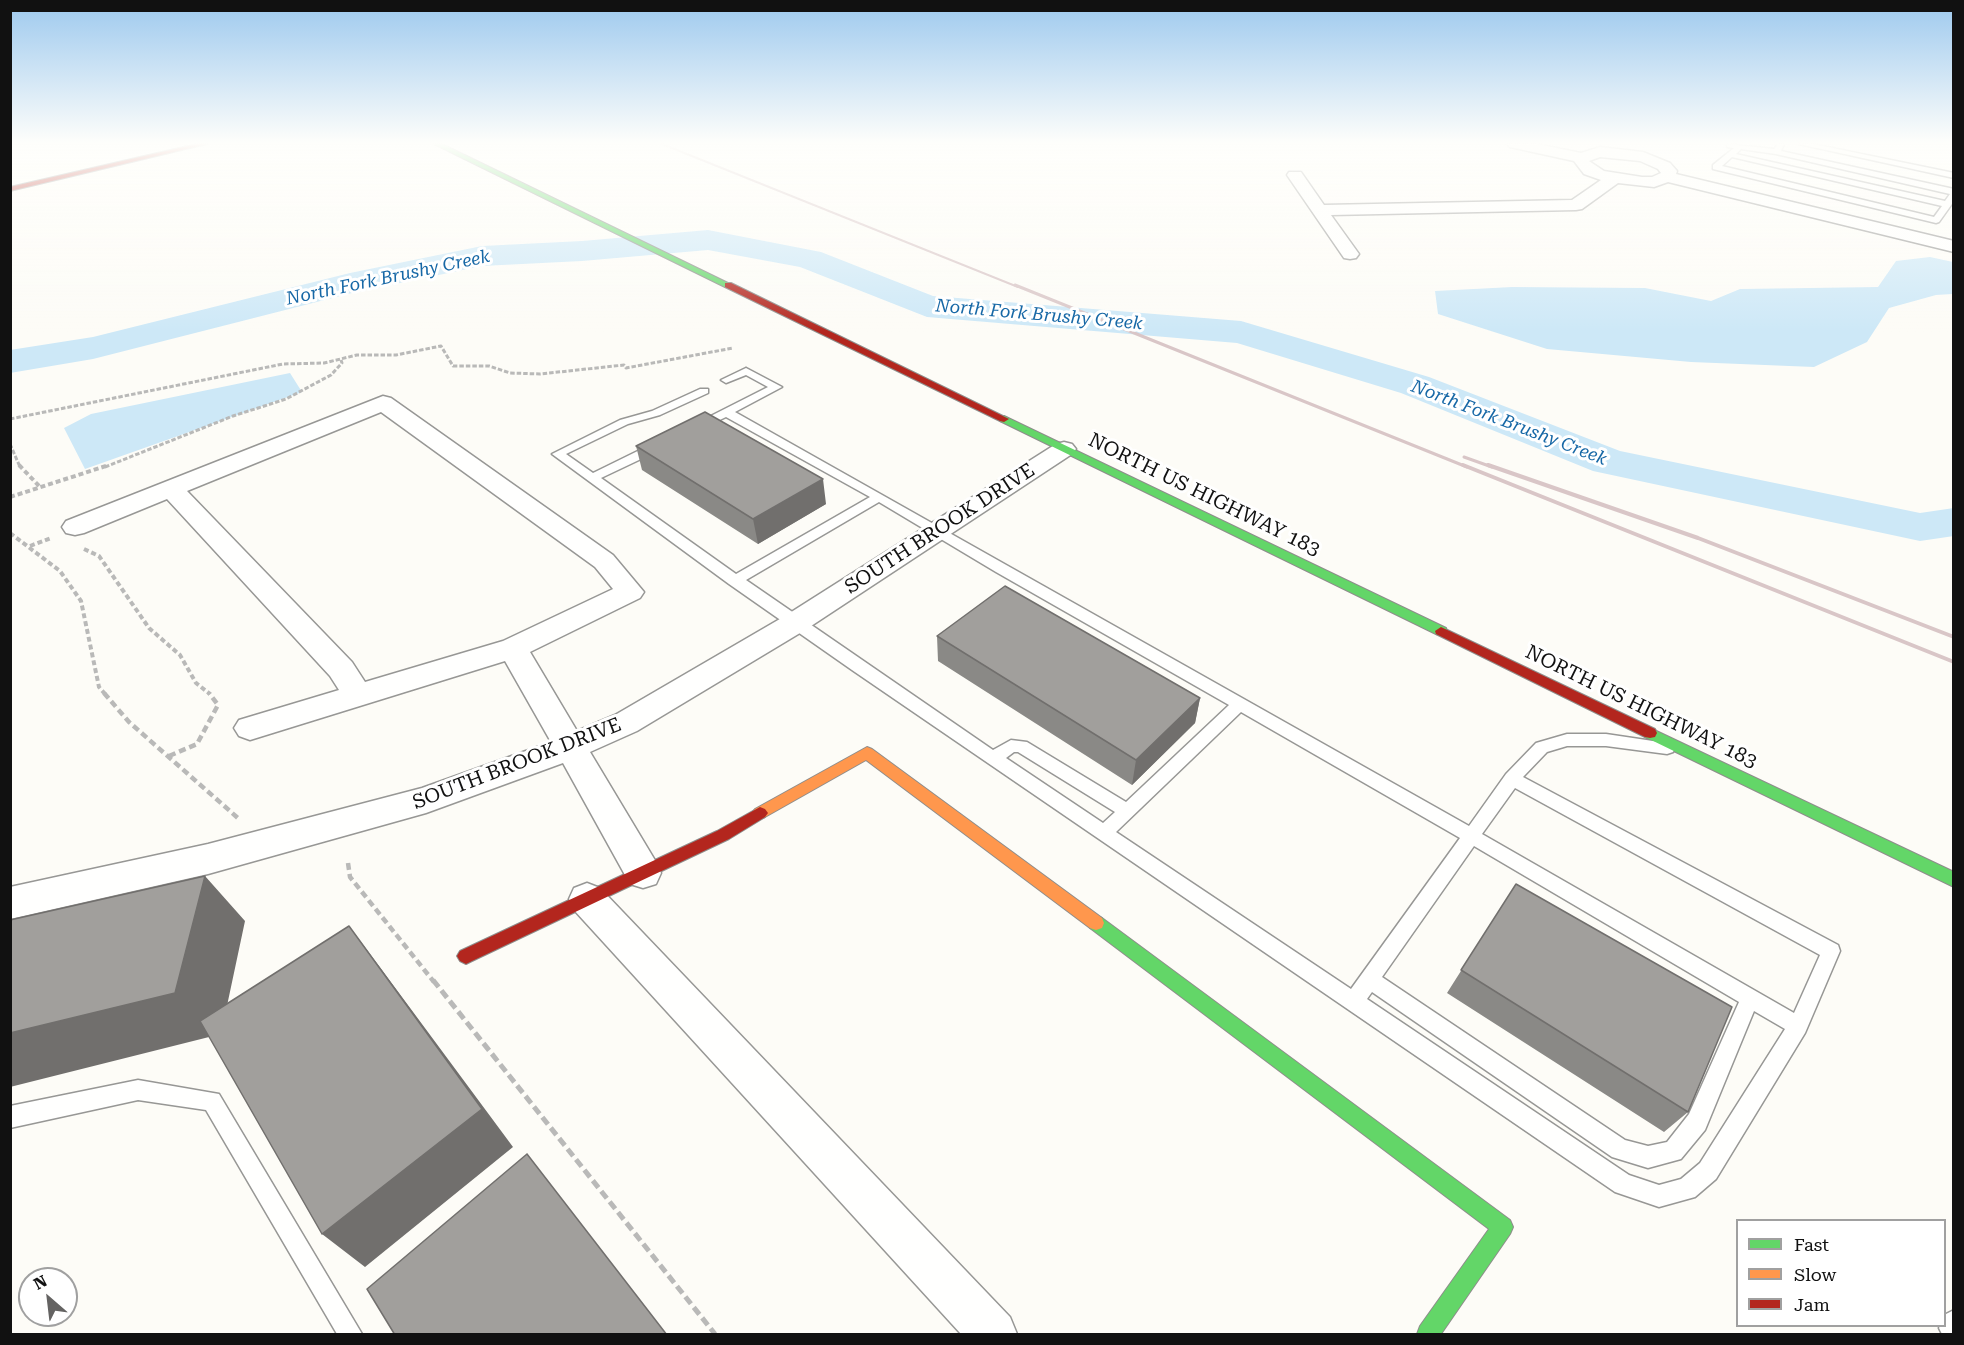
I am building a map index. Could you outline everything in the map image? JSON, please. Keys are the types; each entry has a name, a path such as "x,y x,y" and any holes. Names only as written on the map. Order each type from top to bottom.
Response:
{"main road":[{"name":"NORTH US HIGHWAY 183","path":"564,207 1953,880"},
{"path":"466,956 723,836 814,781 867,753 1503,1227 1428,1335"}],"street":[{"path":"1318,207 1350,254"},
{"path":"1320,210 1527,207"},
{"path":"1789,207 1953,247"},
{"path":"1869,244 1880,229"},
{"path":"69,538 171,488 383,403 604,561 630,592 513,648 250,728"},
{"name":"SOUTH BROOK DRIVE","path":"10,903 208,859 426,800 571,747 626,723 795,623 1064,449"},
{"path":"171,488 341,669 358,694"},
{"path":"513,648 643,873"},
{"path":"587,899 993,1335"}],"lane":[{"path":"1881,207 1936,220 1943,207"},
{"path":"685,433 777,387 746,371 726,380"},
{"path":"704,391 656,413 624,422 558,454 795,623 1623,1184 1659,1196 1687,1189 1708,1171 1798,1026 1831,951 1512,779"},
{"path":"726,412 879,497 1000,569 1471,836 1798,1026"},
{"path":"592,478 664,443"},
{"path":"734,581 879,497"},
{"path":"1104,833 1240,704"},
{"path":"1354,1001 1512,779 1542,747 1567,740 1606,740 1688,751"},
{"path":"994,758 1011,746 1021,746 1128,811"},
{"path":"1369,979 1620,1149 1648,1157 1673,1151 1697,1122 1750,998"},
{"path":"10,1117 138,1090 212,1101 350,1335"},
{"path":"1953,1322 1951,1328 1953,1332"}],"path":[{"path":"10,425 11,419 283,364 324,363 357,355 396,355 441,346 453,366 489,366 510,373 540,374 624,365 626,368 733,348"},
{"path":"10,497 90,473 233,416 286,399 331,375 342,363 341,360"},
{"path":"10,444 21,468 41,488"},
{"path":"10,533 60,571 81,601 99,687 129,722 240,820"},
{"path":"30,546 47,538 69,538 99,556 149,628 180,655 196,683 206,689 218,705 197,744 168,756"},
{"path":"348,863 350,877 715,1335"}],"water":[{"path":"1930,257 1953,262 1953,294 1936,295 1889,308 1867,342 1814,367 1691,362 1547,349 1438,314 1435,291 1512,287 1645,288 1711,301 1740,289 1878,287 1896,261"},
{"path":"290,373 302,392 85,469 64,428 91,414"}],"building":[{"path":"705,412 823,479 753,519 636,446"},
{"path":"1005,586 1200,698 1136,760 937,636"},
{"path":"205,876 175,993 10,1033 10,920"},
{"path":"1516,884 1732,1007 1688,1112 1461,970"},
{"path":"349,926 482,1109 322,1234 200,1021"},
{"path":"527,1154 667,1335 395,1335 367,1289"}],"waterway":[{"name":"North Fork Brushy Creek","path":"10,362 93,348 350,283 482,256 582,251 708,240 809,259 927,306 1241,332 1415,385 1608,462 1920,527 1954,522"}],"railway":[{"path":"818,207 1018,287"},
{"path":"1015,285 1467,467"},
{"path":"1464,457 1492,467"},
{"path":"1463,465 1954,662"},
{"path":"1488,465 1698,538 1954,637"}],"traffic: fast":[{"path":"567,207 728,285"},
{"path":"1004,419 1441,631"},
{"path":"1650,733 1954,880"},
{"path":"1096,923 1503,1227 1428,1334"}],"traffic: slow":[{"path":"760,813 867,753 1096,923"}],"traffic: jam":[{"path":"728,285 1004,419"},
{"path":"1441,631 1650,733"},
{"path":"466,956 723,835 760,813"}]}
